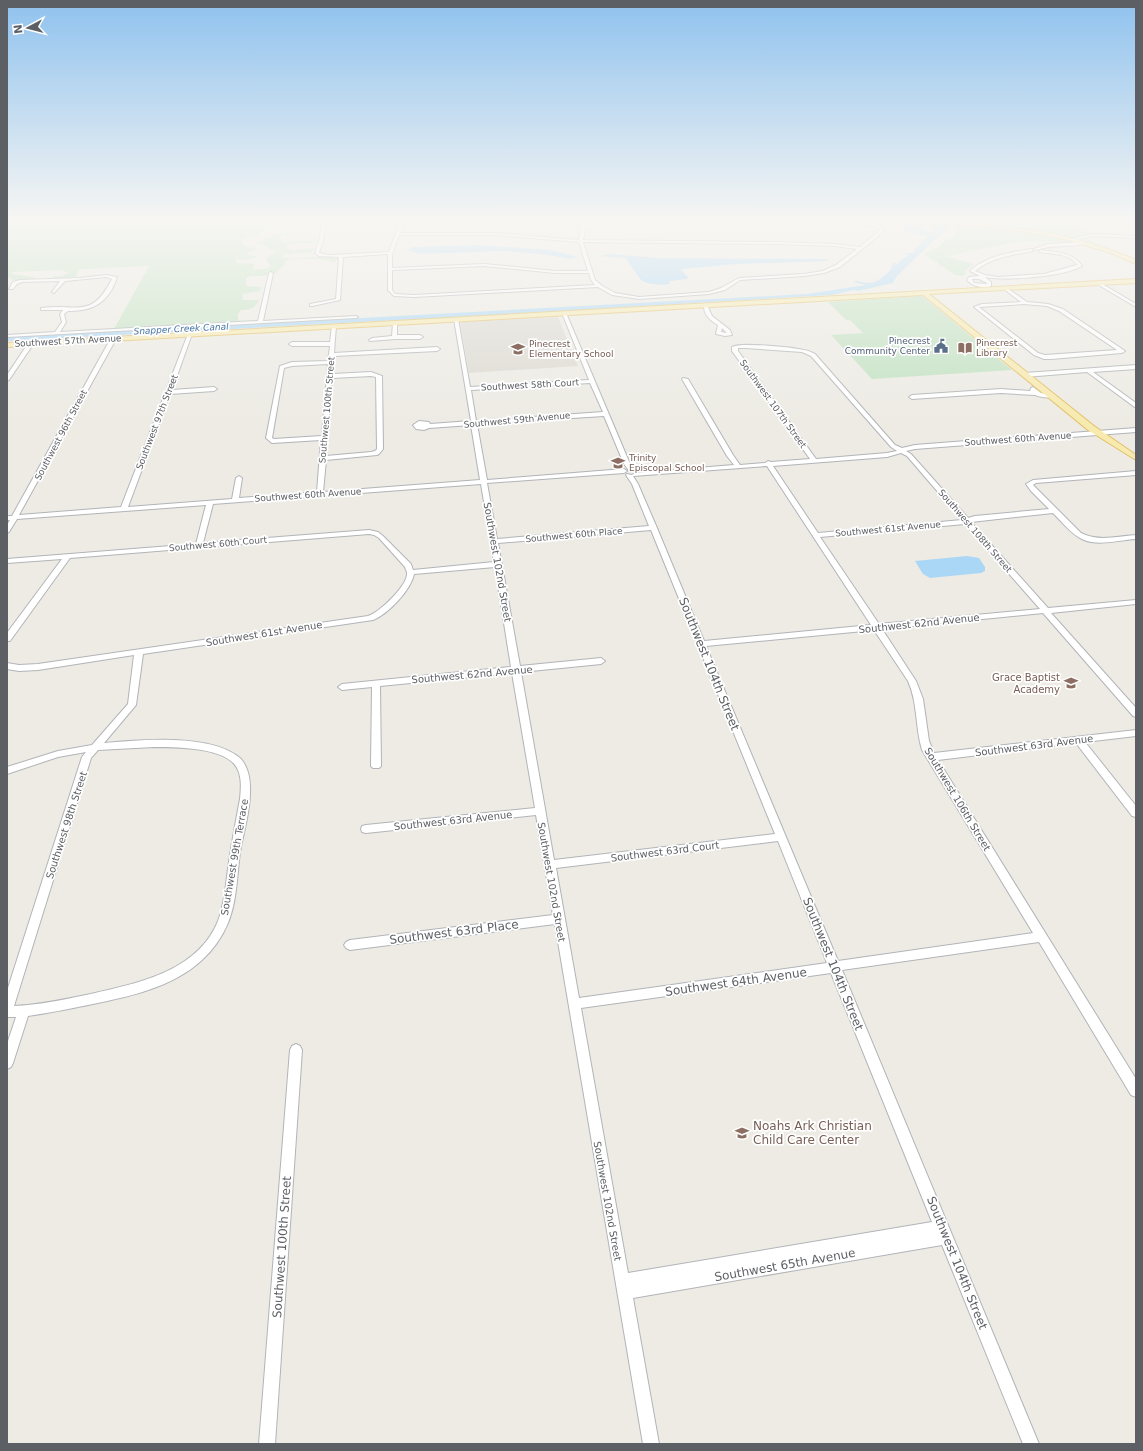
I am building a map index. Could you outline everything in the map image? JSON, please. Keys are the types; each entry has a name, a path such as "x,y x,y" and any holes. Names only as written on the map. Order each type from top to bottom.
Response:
{"main road":[{"name":"Southwest 57th Avenue","path":"7,344 334,326 395,330 456,319 705,307 990,288 1006,289 1041,287"},
{"path":"924,293 1098,433 1136,458"}],"street":[{"path":"54,292 58,287"},
{"path":"43,309 87,309 96,306 110,287"},
{"path":"260,322 268,287"},
{"path":"312,305 338,300 339,287"},
{"path":"390,287 390,290 396,295 409,296 585,287"},
{"path":"600,287 614,294 635,298 709,293 727,287"},
{"path":"985,287 990,288"},
{"path":"1105,287 1136,306"},
{"path":"1006,289 1026,303"},
{"path":"1048,305 1054,301"},
{"path":"1026,303 1048,305 1068,314 1122,351 1044,357 1036,354 976,307 982,305 1026,303"},
{"path":"705,307 709,317 720,325"},
{"path":"57,333 64,322 62,315 67,309"},
{"name":"Southwest 104th Street","path":"564,313 1031,1444"},
{"path":"7,336 356,317"},
{"name":"Southwest 102nd Street","path":"456,319 650,1444"},
{"name":"Southwest 100th Street","path":"320,494 334,326"},
{"path":"372,340 395,330 420,337"},
{"name":"Southwest 97th Street","path":"124,509 190,334"},
{"name":"Southwest 96th Street","path":"7,531 113,339"},
{"path":"7,379 31,343"},
{"path":"292,344 333,343"},
{"name":"Southwest 107th Street","path":"810,353 803,351 745,346 735,347 738,355 814,460"},
{"path":"325,438 272,441 269,437 281,368 285,365 343,354 437,349"},
{"name":"Southwest 108th Street","path":"810,353 893,446 909,455 1136,714"},
{"path":"1025,375 1136,367"},
{"path":"1089,371 1136,406"},
{"path":"323,458 377,453 380,449 380,377 377,374 330,376"},
{"path":"685,379 735,466"},
{"name":"Southwest 58th Court","path":"468,389 592,381"},
{"path":"1034,392 1035,388 1040,387"},
{"path":"168,392 214,389"},
{"path":"912,397 1001,391 1034,392 1051,396"},
{"name":"Southwest 59th Avenue","path":"428,426 605,414"},
{"name":"Southwest 60th Avenue","path":"7,518 609,472 651,473 892,454 899,453 904,448 915,447 1136,430"},
{"name":"Southwest 106th Street","path":"768,463 878,627 916,689 920,699 923,740 931,757 1136,1091"},
{"path":"1136,473 1036,481 1030,483 1033,490 1079,534 1088,539 1098,540 1136,537"},
{"path":"235,501 239,478"},
{"path":"200,545 210,502"},
{"name":"Southwest 61st Avenue","path":"816,535 960,523 975,518 1055,511"},
{"name":"Southwest 60th Place","path":"494,541 654,528"},
{"name":"Southwest 60th Court","path":"7,561 373,532 381,536 408,566 411,572"},
{"path":"7,639 68,556"},
{"path":"411,572 498,564"},
{"name":"Southwest 61st Avenue","path":"7,666 30,668 375,617 387,609 408,580 411,572"},
{"name":"Southwest 62nd Avenue","path":"701,644 1136,602"},
{"name":"Southwest 98th Street","path":"7,1011 88,757 93,748 132,705 139,652"},
{"name":"Southwest 62nd Avenue","path":"342,687 601,662"},
{"path":"376,683 376,766"},
{"name":"Southwest 63rd Avenue","path":"931,757 1136,733"},
{"path":"1078,740 1136,813"},
{"name":"Southwest 99th Terrace","path":"24,1011 101,997 156,982 183,968 208,946 218,931 226,912 245,791 244,777 239,764 223,752 192,744 134,745 93,748"},
{"path":"7,771 61,753 93,748"},
{"name":"Southwest 63rd Avenue","path":"366,829 540,811"},
{"name":"Southwest 63rd Court","path":"550,865 780,837"},
{"name":"Southwest 63rd Place","path":"350,945 559,919"},
{"name":"Southwest 64th Avenue","path":"573,1004 1042,937"},
{"path":"7,1011 24,1011 7,1063"},
{"name":"Southwest 100th Street","path":"267,1444 296,1050"},
{"name":"Southwest 65th Avenue","path":"623,1287 944,1232"}],"shaded area":[{"name":"Pinecrest Elementary School","path":"558,317 578,366 469,373 460,322"}],"green space":[{"path":"138,287 262,287 259,291 242,294 243,300 259,300 252,308 241,310 238,314 238,320 240,321 230,322 229,325 113,331"},
{"path":"919,296 923,297 1012,370 872,379 831,335 863,333 850,320 846,320 828,302"}],"water":[{"name":"Snapper Creek Canal","path":"855,287 877,287 832,295 7,341 7,337 807,294"},
{"path":"967,556 979,558 985,567 985,571 981,573 930,578 923,574 915,561"}],"place":[{"name":"Pinecrest Community Center","path":"941,346"},
{"name":"Pinecrest Library","path":"965,348"},
{"name":"Pinecrest Elementary School","path":"518,349"},
{"name":"Trinity Episcopal School","path":"618,463"},
{"name":"Grace Baptist Academy","path":"1071,683"},
{"name":"Noahs Ark Christian Child Care Center","path":"742,1133"}]}
